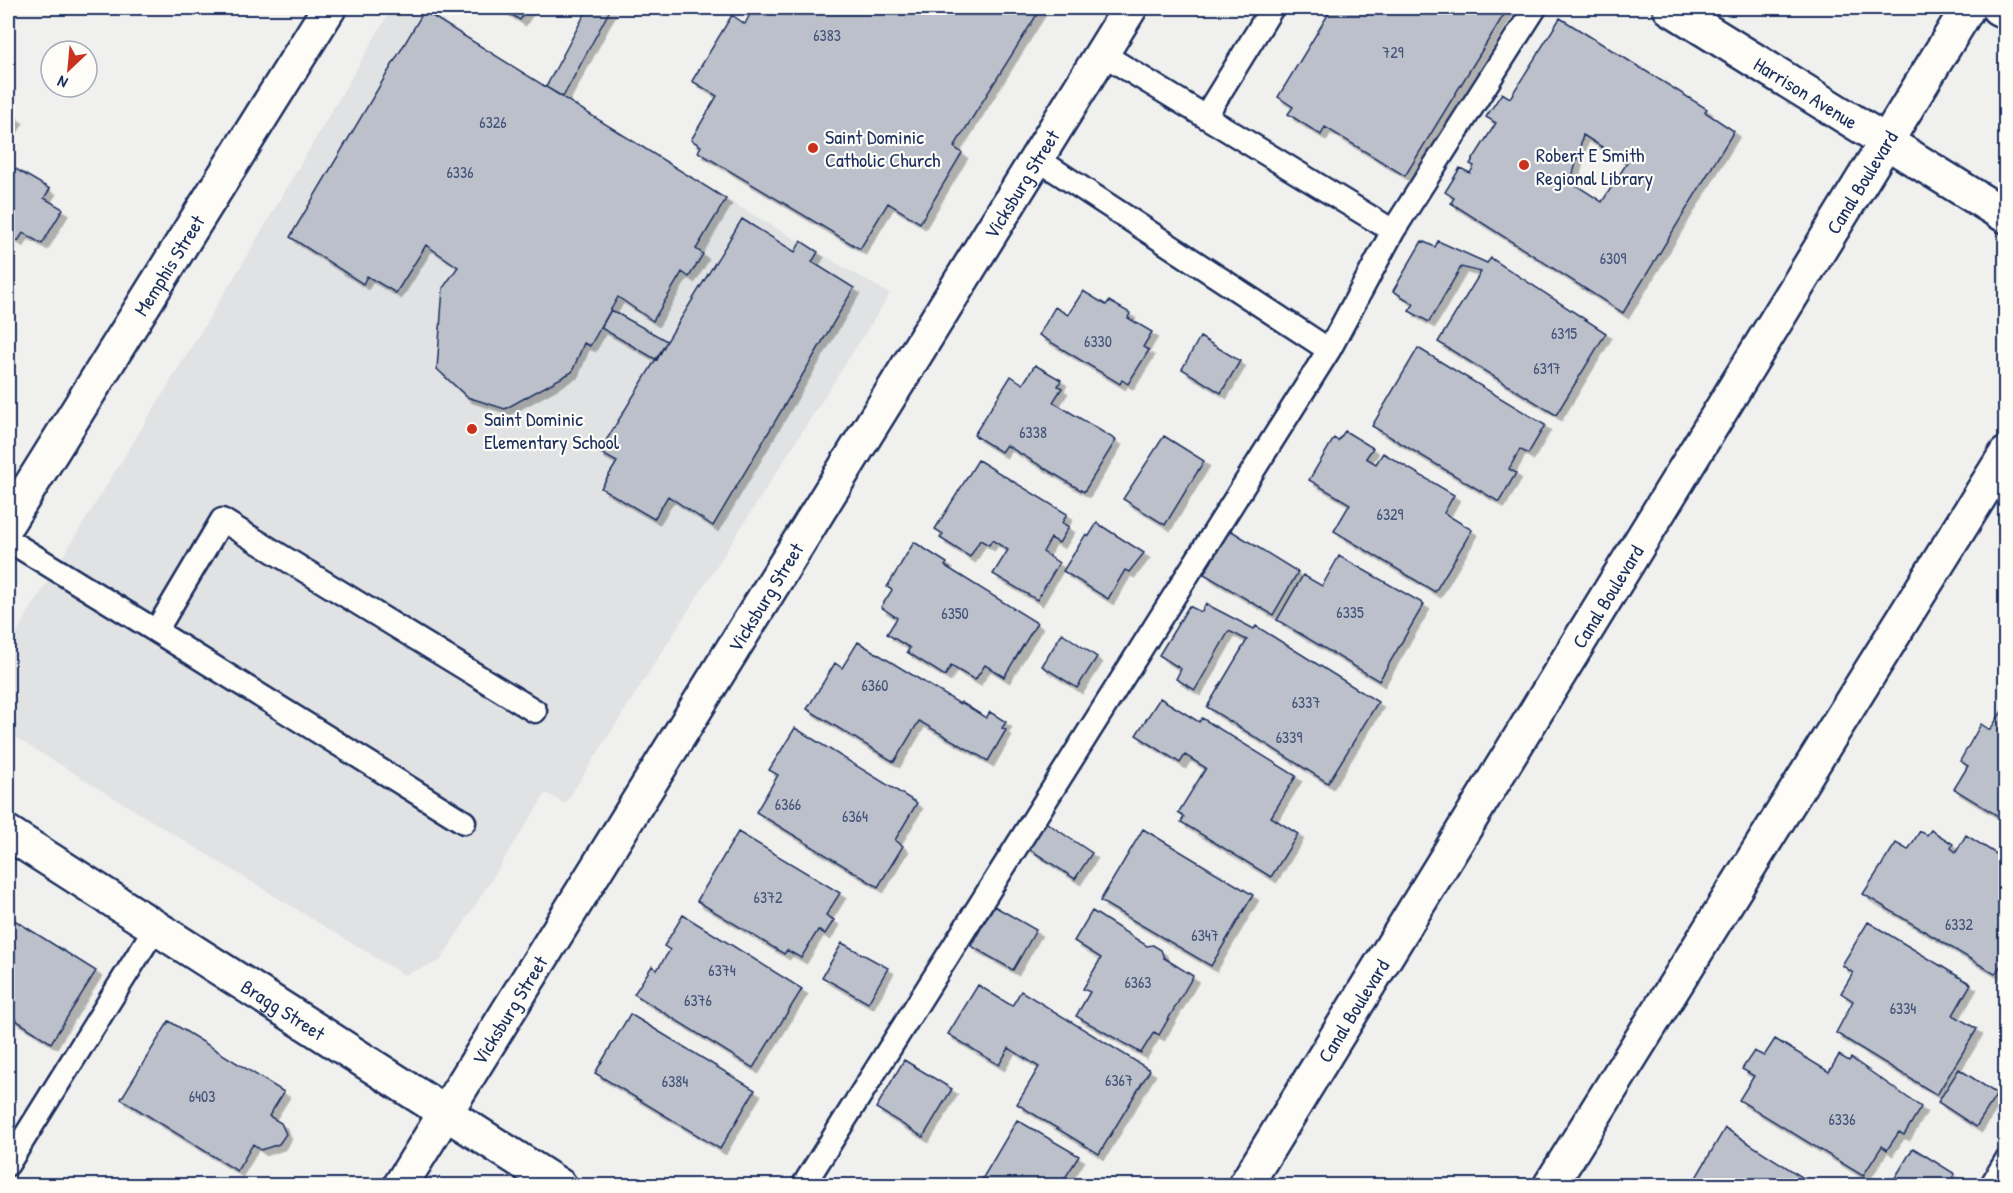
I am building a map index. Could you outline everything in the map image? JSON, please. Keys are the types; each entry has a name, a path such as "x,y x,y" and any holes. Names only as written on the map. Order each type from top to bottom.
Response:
{"street":[{"name":"Memphis Street","path":"8,522 329,8"},
{"name":"Vicksburg Street","path":"400,1185 1130,8"},
{"name":"Harrison Avenue","path":"1670,8 2006,216"},
{"name":"Canal Boulevard","path":"1245,1185 1968,8"},
{"path":"1998,8 2006,12"},
{"path":"1550,1185 2006,454"},
{"name":"Bragg Street","path":"8,833 560,1185"}],"lane":[{"path":"1206,115 1272,8"},
{"path":"803,1185 1329,350 1393,231 1535,8"},
{"path":"1101,53 1393,231"},
{"path":"1036,159 1329,350"},
{"path":"156,631 222,520 535,711"},
{"path":"8,540 464,822"},
{"path":"8,1164 155,928"},
{"path":"1990,1185 2006,1161"}],"shaded area":[{"name":"Saint Dominic Elementary School","path":"392,8 418,8 726,199 890,294 565,804 546,793 440,961 404,975 8,733 8,646 240,268"}],"building":[{"path":"501,8 528,8 520,20"},
{"path":"588,8 611,8 563,97 546,87"},
{"path":"753,8 1041,8 954,147 962,153 920,223 888,203 860,249 698,152 701,146 691,140 717,96 692,81 732,15 745,24"},
{"path":"1332,8 1508,8 1405,176 1325,127 1321,135 1288,114 1293,107 1278,97"},
{"path":"424,11 726,199 696,249 703,254 689,277 682,272 653,321 618,297 590,346 584,343 572,372 505,409 467,397 437,369 443,288 458,267 426,245 396,293 367,276 363,284 290,237"},
{"name":"Robert E Smith Regional Library","path":"1560,18 1707,109 1705,112 1734,131 1623,313 1451,203 1454,198 1445,192 1460,168 1470,173 1474,166 1470,164 1496,123 1486,117 1502,93 1510,98","holes":["1583,135 1627,163 1602,202 1571,182"]},
{"path":"8,112 17,118 8,133"},
{"path":"9,165 50,189 44,198 63,209 42,244 23,233 18,241 8,235"},
{"path":"742,219 795,252 801,241 818,252 812,262 854,288 713,526 668,496 654,519 601,488 617,462 599,452"},
{"path":"1422,241 1435,247 1438,241 1487,263 1491,258 1606,333 1556,415 1438,342 1481,272 1461,267 1429,322 1409,311 1414,304 1393,291"},
{"path":"1083,291 1106,305 1109,301 1130,313 1128,318 1152,332 1143,347 1149,350 1128,384 1122,380 1120,384 1039,335 1055,307 1068,315"},
{"path":"611,310 667,341 657,360 601,328"},
{"path":"1200,337 1240,361 1221,393 1182,369"},
{"path":"1418,348 1545,425 1528,454 1520,449 1509,469 1516,473 1499,502 1372,426"},
{"path":"1035,365 1061,380 1058,386 1062,388 1053,402 1116,440 1084,492 1006,445 1001,452 974,435 1011,376 1023,384"},
{"path":"1345,431 1373,448 1366,458 1376,464 1383,453 1454,495 1444,513 1472,530 1435,592 1334,531 1350,504 1309,480 1334,438 1338,441"},
{"path":"1164,436 1204,461 1165,525 1123,499"},
{"path":"978,460 1067,514 1062,523 1069,527 1059,543 1051,538 1043,552 1059,563 1037,600 993,574 1008,550 992,540 989,545 980,540 970,557 940,538 943,534 935,529"},
{"path":"1097,523 1144,553 1129,572 1125,570 1108,599 1063,571 1086,534 1089,536"},
{"path":"1230,530 1298,572 1273,615 1204,574"},
{"path":"914,542 947,563 945,566 1037,623 1004,677 985,665 975,680 951,666 945,676 907,652 910,648 887,634 897,618 881,607 892,590 887,587"},
{"path":"1339,556 1424,604 1379,681 1277,620 1303,575 1322,586"},
{"path":"1206,604 1254,629 1256,626 1378,702 1328,783 1207,707 1247,640 1229,631 1195,690 1176,679 1181,669 1159,655 1189,606 1201,612"},
{"path":"1062,633 1097,657 1077,688 1042,666"},
{"path":"858,642 960,704 961,702 986,718 990,712 1006,722 1002,728 1006,730 988,761 919,721 894,762 807,709 835,663 842,668"},
{"path":"1160,698 1199,722 1202,718 1296,776 1271,817 1298,834 1271,877 1181,822 1184,817 1178,813 1206,768 1185,755 1180,763 1136,735"},
{"path":"2004,708 2006,709 2006,821 1954,789 1968,766 1960,761 1981,724 1990,730"},
{"path":"795,728 917,803 895,840 903,846 878,887 756,812 778,775 769,770"},
{"path":"1041,819 1092,853 1075,879 1023,845"},
{"path":"1143,829 1253,895 1211,966 1100,901"},
{"path":"1931,830 1953,844 1951,848 1956,852 1966,835 2006,860 2006,958 1995,974 1863,894 1896,843 1908,850 1920,831 1927,835"},
{"path":"738,832 840,893 826,915 834,920 825,934 818,930 801,958 787,950 784,954 697,901"},
{"path":"994,906 1036,930 1013,970 971,946"},
{"path":"1092,911 1147,946 1153,945 1161,950 1164,958 1193,976 1159,1035 1154,1032 1141,1053 1076,1016 1090,992 1083,989 1101,958 1074,941"},
{"path":"683,915 802,989 753,1068 634,994 652,966 657,970 670,950 664,946"},
{"path":"8,916 96,971 51,1043 8,1015"},
{"path":"1868,922 1971,984 1953,1015 1977,1029 1937,1095 1836,1033 1853,1001 1841,993 1853,973 1842,965"},
{"path":"842,943 888,968 868,1003 822,977"},
{"path":"978,985 1012,1006 1021,991 1150,1070 1099,1154 1017,1104 1039,1067 1009,1048 999,1065 948,1034"},
{"path":"630,1014 755,1090 720,1149 595,1073"},
{"path":"169,1021 284,1092 269,1116 281,1123 286,1134 279,1144 261,1150 253,1144 237,1171 121,1099"},
{"path":"1775,1039 1829,1072 1839,1055 1849,1061 1851,1058 1921,1107 1904,1135 1899,1132 1887,1150 1882,1146 1863,1176 1739,1100 1754,1076 1742,1069 1754,1051 1764,1056"},
{"path":"904,1060 952,1089 923,1137 876,1108"},
{"path":"1959,1069 1997,1094 1976,1127 1938,1102"},
{"path":"1017,1120 1079,1156 1063,1181 1069,1186 978,1186"},
{"path":"1725,1128 1805,1179 1800,1186 1691,1186"},
{"path":"1913,1148 1955,1174 1948,1186 1890,1186"}],"place":[{"name":"Saint Dominic Catholic Church","path":"813,148"},
{"name":"Robert E Smith Regional Library","path":"1524,165"},
{"name":"Saint Dominic Elementary School","path":"472,429"}]}
